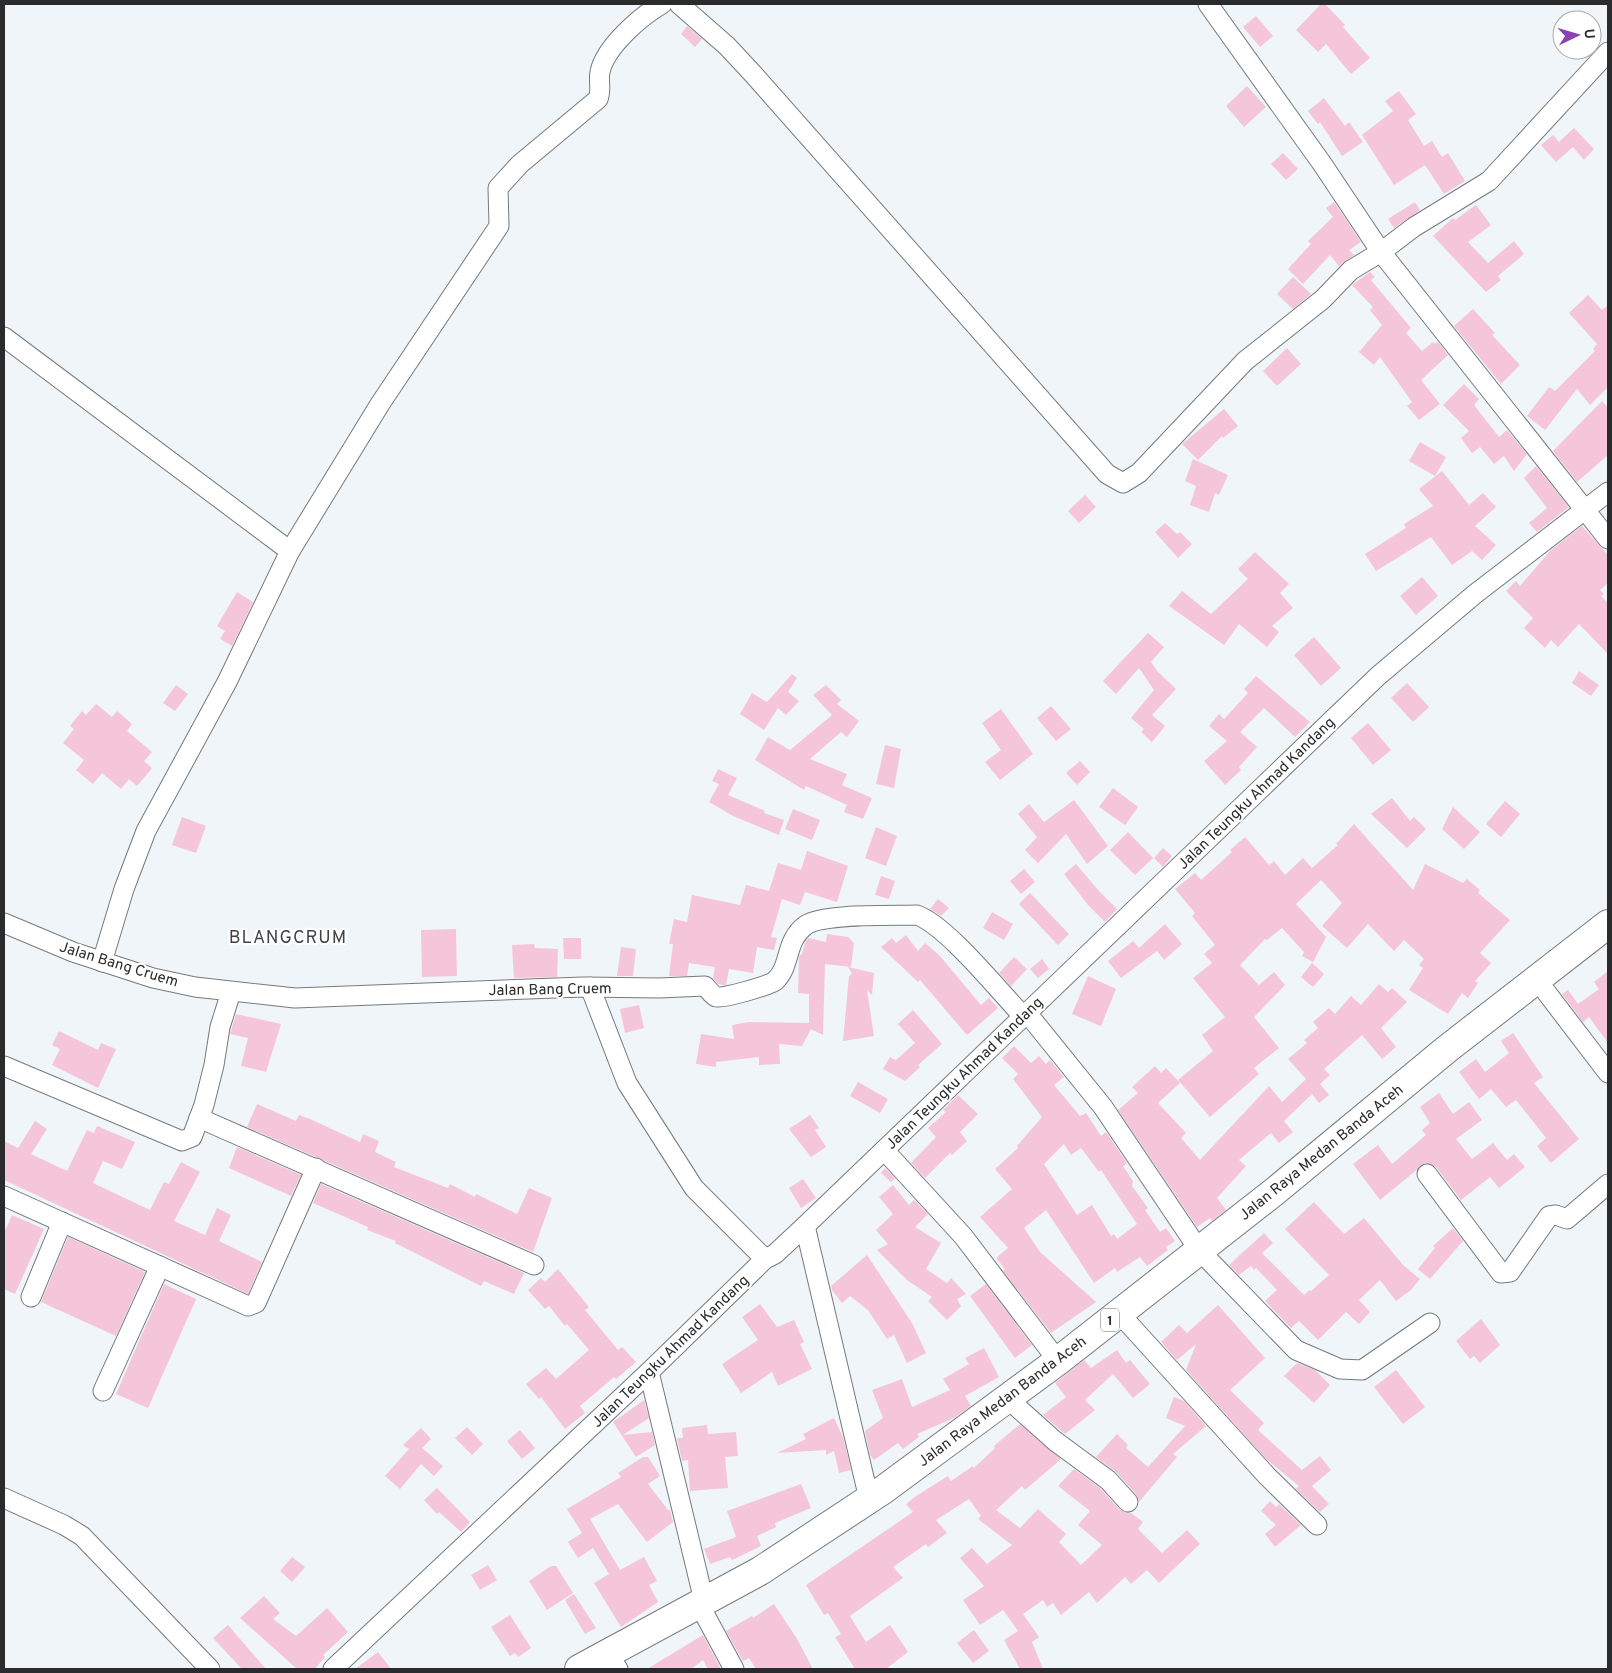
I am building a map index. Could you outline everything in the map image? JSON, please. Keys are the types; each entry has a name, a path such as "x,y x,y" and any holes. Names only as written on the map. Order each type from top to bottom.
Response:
{"highway":[{"name":"Jalan Raya Medan Banda Aceh","path":"579,1669 613,1661 702,1603 760,1571 869,1498 1008,1399 1200,1250 1608,924"}],"street":[{"path":"102,962 124,889 146,831 227,682 290,551 380,404 498,226 498,188 501,183 598,99 600,72 612,47 646,14 662,4"},
{"path":"679,4 727,46 754,75 1107,474 1120,483 1127,483 1139,473 1245,361 1322,299 1351,270 1381,252 1414,226 1489,182 1608,52"},
{"path":"1208,4 1323,165 1381,252 1608,539"},
{"path":"4,337 290,551"},
{"name":"Jalan Teungku Ahmad Kandang","path":"332,1669 649,1372 765,1259 774,1254 805,1226 1378,676 1475,594 1608,492"},
{"name":"Jalan Bang Cruem","path":"4,923 102,962 153,978 231,992 295,998 590,987 659,988 705,986 716,997 725,997 774,982 785,966 790,943 807,925 829,918 917,915 930,920 946,934 1025,1015 1103,1107 1200,1250 1296,1350 1340,1370 1362,1370 1430,1323"},
{"path":"1537,980 1608,1073"},
{"path":"590,987 627,1083 694,1188 765,1259"},
{"path":"4,1066 182,1141 192,1137 199,1118 214,1065 220,1027 231,992"},
{"path":"199,1118 534,1264"},
{"path":"884,1150 963,1236 1058,1361"},
{"path":"4,1196 248,1306 252,1306 256,1303 316,1168"},
{"path":"1427,1174 1501,1273 1510,1272 1548,1216 1556,1215 1561,1219 1567,1219 1608,1184"},
{"path":"31,1297 62,1222"},
{"path":"805,1226 869,1498"},
{"path":"102,1391 160,1266"},
{"path":"1119,1313 1267,1476 1317,1525"},
{"path":"649,1372 702,1603 734,1669"},
{"path":"1008,1399 1055,1441 1108,1480 1128,1502"},
{"path":"4,1498 64,1525 82,1536 210,1669"}],"building":[{"path":"1321,4 1325,4 1345,25 1343,27 1370,58 1351,74 1326,44 1318,52 1296,30"},
{"path":"1256,16 1273,36 1260,47 1243,27"},
{"path":"687,26 702,39 695,47 681,34"},
{"path":"1247,86 1266,107 1244,127 1226,106"},
{"path":"1399,91 1416,114 1408,120 1424,146 1432,141 1442,157 1448,153 1465,181 1444,194 1425,165 1394,185 1362,135 1393,111 1385,101"},
{"path":"1324,98 1345,126 1349,122 1363,142 1342,156 1320,122 1318,124 1308,111"},
{"path":"1574,128 1594,149 1584,160 1573,147 1556,162 1541,145 1553,135 1559,142"},
{"path":"1283,153 1298,169 1286,180 1271,164"},
{"path":"1334,202 1361,242 1349,250 1354,255 1339,266 1330,255 1303,284 1288,269 1311,244 1308,241 1333,217 1326,208"},
{"path":"1415,202 1420,210 1394,228 1388,219"},
{"path":"1476,205 1491,225 1468,242 1488,263 1514,241 1524,254 1498,276 1501,280 1486,292 1433,236 1453,218 1455,220"},
{"path":"1370,272 1375,277 1371,280 1411,328 1406,333 1422,351 1433,342 1435,344 1438,342 1448,355 1421,380 1440,404 1419,420 1407,406 1412,402 1380,357 1374,365 1359,352 1382,325 1370,310 1373,307 1352,285"},
{"path":"1293,277 1311,294 1293,309 1277,294"},
{"path":"1588,295 1602,310 1608,305 1608,387 1590,405 1577,389 1545,430 1527,416 1549,387 1555,391 1595,351 1593,349 1597,344 1569,313"},
{"path":"1473,309 1495,333 1492,335 1520,365 1501,384 1454,326"},
{"path":"1287,348 1301,364 1277,386 1263,371"},
{"path":"1464,384 1479,399 1474,405 1499,437 1507,430 1527,454 1514,471 1504,456 1494,464 1480,447 1472,453 1461,438 1469,431 1443,405"},
{"path":"1602,401 1608,408 1608,455 1577,482 1553,451"},
{"path":"1224,409 1238,426 1223,438 1222,436 1198,460 1182,444"},
{"path":"1420,442 1446,457 1435,476 1409,461"},
{"path":"1193,459 1228,475 1219,495 1215,493 1209,512 1190,505 1196,486 1185,481"},
{"path":"1536,466 1569,507 1537,532 1529,523 1547,508 1524,478"},
{"path":"1442,471 1469,505 1483,493 1496,507 1475,526 1496,545 1482,560 1472,551 1452,565 1431,537 1376,571 1365,554 1406,528 1404,524 1433,506 1419,489"},
{"path":"1085,495 1096,507 1079,523 1068,511"},
{"path":"1165,523 1177,534 1180,532 1192,544 1178,558 1155,532"},
{"path":"1582,526 1608,555 1608,583 1600,590 1604,594 1601,596 1608,603 1608,654 1579,624 1558,647 1551,640 1545,648 1524,628 1533,618 1506,591 1516,581 1520,586 1551,550"},
{"path":"1255,552 1289,584 1280,593 1293,608 1272,626 1279,632 1267,647 1239,624 1224,645 1169,606 1182,591 1211,614 1248,579 1238,569"},
{"path":"1422,577 1438,596 1416,615 1400,596"},
{"path":"237,592 253,602 232,646 220,639 225,631 217,626"},
{"path":"1148,633 1164,647 1151,662 1158,672 1176,689 1152,715 1165,726 1152,742 1141,732 1144,729 1131,718 1154,690 1139,668 1116,694 1103,681"},
{"path":"1314,637 1341,668 1321,686 1294,655"},
{"path":"1579,671 1599,685 1591,696 1572,683"},
{"path":"792,674 797,678 788,692 799,701 786,715 778,708 764,730 740,714 752,693 767,702"},
{"path":"1256,676 1310,722 1295,737 1264,708 1240,732 1257,747 1239,767 1241,770 1225,785 1204,761 1227,741 1209,726 1219,714 1224,719 1248,693 1244,689"},
{"path":"1407,683 1429,707 1413,722 1391,698"},
{"path":"176,685 188,694 175,711 163,703"},
{"path":"826,685 841,700 837,704 859,721 847,737 841,732 810,759 847,774 842,785 872,798 863,819 844,812 847,805 806,786 804,790 755,760 768,737 790,750 832,715 813,695"},
{"path":"96,704 112,717 117,711 132,724 127,731 152,752 144,761 152,768 137,786 129,779 121,789 102,773 93,784 76,770 84,760 63,743 74,729 70,726 82,711 86,715"},
{"path":"1051,706 1071,729 1056,741 1037,718"},
{"path":"1001,709 1033,754 1000,780 985,762 1001,750 982,723"},
{"path":"1368,723 1391,750 1373,765 1351,738"},
{"path":"885,745 901,749 894,788 876,784"},
{"path":"1080,761 1090,772 1077,785 1066,773"},
{"path":"718,769 737,778 728,795 765,811 764,813 784,820 779,835 733,816 709,802 719,784 712,781"},
{"path":"1113,788 1138,807 1125,825 1099,807"},
{"path":"1392,798 1410,821 1414,817 1426,829 1407,848 1371,814"},
{"path":"1074,800 1108,846 1087,864 1066,834 1038,863 1025,850 1037,837 1018,814 1029,804 1044,822"},
{"path":"1505,801 1520,814 1501,837 1486,824"},
{"path":"1453,807 1480,832 1464,849 1442,829"},
{"path":"793,809 820,820 812,840 785,829"},
{"path":"182,817 206,826 196,853 172,845"},
{"path":"1354,824 1413,890 1425,864 1463,883 1467,879 1480,890 1478,893 1510,920 1480,953 1491,963 1475,981 1478,983 1468,998 1462,993 1448,1014 1409,990 1423,968 1419,965 1424,959 1404,940 1394,951 1368,924 1347,948 1322,926 1342,903 1321,880 1296,904 1326,937 1313,962 1302,956 1304,952 1282,928 1267,940 1265,939 1240,965 1259,985 1274,972 1285,985 1254,1017 1279,1048 1254,1068 1259,1074 1210,1117 1178,1080 1213,1051 1202,1035 1225,1017 1193,978 1212,963 1204,954 1215,945 1192,916 1195,913 1175,889 1195,873 1201,880 1232,852 1230,850 1245,837 1269,865 1274,861 1285,875 1303,858 1312,868 1338,845 1336,844"},
{"path":"876,827 897,836 886,866 865,858"},
{"path":"1128,832 1153,858 1135,875 1110,850"},
{"path":"1163,848 1172,856 1163,867 1154,858"},
{"path":"807,851 848,866 837,902 805,892 800,905 782,899 771,937 777,938 774,950 757,947 753,973 729,969 726,985 718,984 713,978 715,967 689,963 687,976 669,976 673,944 669,944 674,919 687,922 692,895 740,905 746,885 769,891 778,863 801,870"},
{"path":"1076,864 1117,909 1105,922 1088,905 1064,874"},
{"path":"1024,869 1035,882 1021,894 1010,881"},
{"path":"881,876 895,881 889,899 875,895"},
{"path":"1030,893 1069,934 1058,945 1019,904"},
{"path":"938,899 949,908 941,916 930,909"},
{"path":"992,912 1013,924 1004,940 983,928"},
{"path":"1165,924 1182,944 1164,960 1157,951 1121,978 1108,961 1133,941 1139,948"},
{"path":"456,929 457,976 422,977 421,930"},
{"path":"827,934 848,937 854,943 851,967 825,964 823,1035 811,1029 802,1046 779,1044 780,1064 759,1065 759,1057 716,1062 716,1067 696,1064 701,1034 734,1039 732,1025 749,1022 809,1023 809,994 798,993 799,956 802,954 808,938 826,942"},
{"path":"906,935 918,951 925,943 940,956 981,1005 989,998 998,1008 967,1035 920,980 918,982 881,947 892,938 896,943"},
{"path":"563,938 581,938 581,959 564,959"},
{"path":"534,944 535,948 558,949 557,977 514,978 512,945"},
{"path":"621,947 636,949 633,976 617,976"},
{"path":"1014,957 1027,969 1011,986 999,973"},
{"path":"1042,959 1049,969 1038,978 1030,969"},
{"path":"1312,963 1324,974 1313,987 1301,977"},
{"path":"848,967 874,973 872,995 867,990 874,1036 843,1041 849,976 852,973"},
{"path":"1608,971 1608,1043 1589,1017 1583,1022 1562,994 1568,990 1578,1004 1599,989 1594,982"},
{"path":"1088,976 1116,989 1101,1026 1072,1014"},
{"path":"1379,984 1388,992 1392,988 1407,1002 1381,1028 1396,1047 1382,1059 1362,1035 1324,1069 1330,1075 1320,1084 1329,1095 1319,1103 1312,1094 1284,1121 1293,1132 1279,1143 1271,1133 1239,1160 1246,1166 1217,1198 1226,1210 1212,1221 1210,1218 1197,1227 1118,1110 1138,1093 1132,1087 1155,1066 1161,1073 1166,1068 1180,1083 1158,1103 1186,1133 1181,1138 1200,1160 1269,1086 1282,1102 1306,1079 1288,1059 1307,1043 1304,1040 1318,1028 1313,1022 1329,1008 1335,1014 1351,996 1361,1005"},
{"path":"639,1005 644,1028 625,1033 620,1009"},
{"path":"913,1010 942,1044 918,1065 920,1067 905,1081 883,1069 890,1057 896,1060 915,1043 898,1024"},
{"path":"236,1014 281,1024 266,1072 241,1066 248,1038 230,1034"},
{"path":"59,1031 98,1050 101,1043 116,1049 98,1088 52,1065 60,1049 52,1045"},
{"path":"1513,1033 1543,1077 1534,1083 1579,1139 1551,1163 1537,1146 1546,1138 1516,1100 1506,1107 1491,1089 1479,1099 1459,1072 1476,1059 1485,1072 1509,1053 1501,1041"},
{"path":"1014,1046 1031,1063 1039,1056 1046,1064 1050,1060 1064,1077 1054,1085 1080,1116 1086,1113 1101,1136 1106,1132 1127,1163 1123,1166 1133,1181 1132,1186 1148,1208 1145,1210 1160,1232 1166,1228 1175,1241 1166,1247 1168,1250 1147,1266 1140,1257 1117,1272 1115,1268 1094,1283 1046,1210 1024,1228 1040,1252 1096,1302 1051,1333 1003,1271 1005,1269 996,1258 1008,1248 980,1217 1012,1189 995,1169 1018,1148 1017,1146 1042,1117 1013,1079 1018,1074 1002,1058","holes":["1064,1144 1071,1155 1081,1148 1099,1172 1101,1170 1137,1224 1117,1239 1114,1234 1111,1236 1092,1205 1077,1215 1044,1164"]},
{"path":"858,1082 888,1099 880,1113 850,1096"},
{"path":"1439,1093 1453,1114 1469,1102 1482,1120 1456,1139 1472,1159 1493,1143 1507,1160 1514,1154 1525,1167 1499,1188 1490,1177 1461,1200 1436,1167 1425,1163 1380,1200 1353,1164 1378,1145 1392,1164 1426,1135 1422,1130 1430,1123 1420,1107"},
{"path":"958,1095 978,1114 960,1132 967,1141 952,1155 950,1153 925,1178 911,1163 936,1137 928,1128 946,1112 943,1110"},
{"path":"257,1104 296,1121 299,1115 310,1119 360,1142 363,1134 379,1141 375,1152 396,1162 394,1167 448,1188 450,1184 475,1197 476,1194 517,1214 529,1188 552,1198 533,1252 247,1127"},
{"path":"810,1115 819,1128 815,1130 826,1147 811,1157 789,1129"},
{"path":"35,1121 47,1129 31,1154 67,1171 87,1130 94,1133 97,1126 135,1142 122,1169 103,1161 93,1183 150,1210 164,1182 169,1184 181,1162 200,1172 174,1221 205,1235 217,1208 231,1215 219,1241 262,1262 248,1294 4,1180 4,1141 18,1148"},
{"path":"237,1147 301,1175 291,1196 229,1168"},
{"path":"885,1168 895,1178 891,1182 881,1173"},
{"path":"803,1179 816,1198 801,1208 789,1188"},
{"path":"321,1184 524,1273 514,1294 484,1281 481,1286 395,1243 396,1241 367,1230 368,1227 313,1203"},
{"path":"893,1185 909,1205 914,1200 928,1214 915,1227 941,1243 926,1269 947,1283 951,1278 966,1294 957,1299 961,1306 947,1320 928,1301 932,1297 907,1280 877,1250 888,1244 876,1230 893,1214 879,1197"},
{"path":"1314,1202 1344,1234 1364,1218 1403,1265 1420,1279 1411,1290 1396,1301 1380,1280 1359,1300 1370,1312 1359,1324 1346,1312 1318,1340 1299,1321 1291,1328 1265,1301 1277,1290 1256,1268 1254,1270 1251,1266 1239,1275 1229,1265 1264,1233 1273,1243 1262,1253 1304,1295 1311,1291 1329,1275 1285,1229"},
{"path":"12,1215 44,1229 15,1294 4,1289 4,1233"},
{"path":"1453,1228 1463,1241 1430,1279 1418,1269 1435,1248 1433,1246"},
{"path":"68,1237 145,1272 116,1336 41,1302"},
{"path":"867,1255 912,1323 926,1353 907,1363 894,1335 887,1339 868,1310 850,1296 842,1303 832,1290 831,1286"},
{"path":"558,1269 589,1307 585,1310 618,1350 622,1347 636,1362 616,1379 614,1377 580,1406 585,1413 565,1429 541,1397 539,1399 526,1384 546,1368 556,1379 589,1350 567,1324 565,1326 549,1306 545,1309 528,1290 541,1278 545,1282"},
{"path":"164,1284 196,1299 148,1408 116,1394"},
{"path":"986,1284 1032,1345 1015,1358 970,1296"},
{"path":"760,1304 777,1327 794,1320 804,1342 800,1344 812,1369 778,1386 772,1372 741,1393 722,1364 758,1340 742,1317"},
{"path":"1218,1305 1265,1358 1230,1390 1264,1423 1258,1430 1302,1470 1320,1456 1331,1470 1312,1486 1329,1504 1320,1512 1296,1489 1299,1486 1266,1459 1186,1370 1196,1344 1177,1360 1161,1342 1179,1325 1187,1333"},
{"path":"1481,1319 1500,1345 1480,1363 1474,1356 1470,1359 1456,1341"},
{"path":"984,1348 999,1377 965,1396 971,1406 954,1418 917,1434 919,1437 903,1449 898,1443 874,1460 870,1455 865,1431 883,1418 872,1390 902,1379 912,1407 950,1390 943,1379 969,1364 965,1358"},
{"path":"1117,1350 1126,1363 1130,1360 1150,1384 1133,1398 1113,1374 1085,1400 1095,1410 1065,1434 1043,1415 1066,1397 1055,1383 1084,1360 1091,1368"},
{"path":"1297,1363 1315,1370 1330,1385 1314,1403 1284,1376"},
{"path":"1396,1370 1425,1407 1403,1424 1374,1387"},
{"path":"1174,1397 1184,1401 1206,1426 1173,1454 1177,1457 1139,1502 1136,1494 1116,1472 1096,1457 1117,1434 1128,1445 1126,1448 1148,1467 1185,1426 1166,1418"},
{"path":"644,1400 649,1418 623,1435 652,1432 655,1445 636,1457 613,1422"},
{"path":"834,1418 843,1437 851,1470 839,1473 834,1451 826,1455 826,1450 777,1453 806,1439 803,1434"},
{"path":"1020,1424 1061,1459 1025,1490 1022,1486 996,1510 1020,1528 1038,1509 1066,1534 1059,1542 1081,1565 1102,1545 1078,1525 1090,1511 1058,1486 1074,1469 1100,1488 1120,1510 1131,1513 1143,1522 1138,1529 1162,1553 1187,1530 1200,1544 1159,1583 1147,1570 1131,1584 1125,1577 1097,1603 1089,1592 1061,1615 1053,1603 1047,1607 1043,1600 1023,1614 1039,1637 1032,1642 1043,1669 1020,1669 1004,1640 1018,1631 1003,1610 980,1625 963,1600 984,1586 960,1558 972,1548 987,1564 1012,1545 978,1519 981,1516 969,1499 936,1520 947,1533 928,1547 926,1544 893,1567 903,1578 850,1616 866,1642 890,1625 908,1652 886,1669 855,1669 835,1637 841,1634 828,1613 824,1615 806,1585 913,1512 906,1504 916,1496 948,1476 951,1481 973,1466 974,1468 995,1448 994,1446"},
{"path":"707,1425 708,1434 736,1432 738,1456 725,1457 728,1488 690,1491 688,1460 682,1461 677,1438 683,1438 682,1428"},
{"path":"467,1427 483,1444 472,1455 455,1438"},
{"path":"421,1428 431,1439 422,1448 443,1466 434,1476 421,1464 400,1489 385,1476 409,1449 403,1445"},
{"path":"520,1430 535,1448 522,1459 507,1441"},
{"path":"643,1457 648,1457 660,1476 648,1484 668,1510 670,1510 673,1522 647,1542 618,1504 590,1519 620,1570 644,1557 657,1581 649,1585 658,1602 621,1627 594,1583 609,1574 593,1548 578,1558 568,1542 582,1533 567,1509 621,1477 618,1473"},
{"path":"801,1484 811,1508 775,1523 776,1527 757,1536 761,1546 732,1560 730,1557 710,1564 704,1549 736,1537 727,1511"},
{"path":"437,1488 470,1522 461,1532 439,1512 437,1514 424,1500"},
{"path":"1270,1501 1276,1507 1279,1504 1301,1525 1275,1547 1265,1534 1276,1525 1261,1511"},
{"path":"292,1557 305,1567 292,1582 280,1571"},
{"path":"488,1565 497,1580 480,1590 471,1575"},
{"path":"551,1566 556,1566 573,1593 547,1610 529,1581"},
{"path":"574,1594 596,1628 585,1634 565,1600"},
{"path":"264,1596 280,1613 273,1619 296,1636 327,1608 348,1632 323,1655 325,1657 315,1669 297,1669 240,1618"},
{"path":"774,1604 796,1637 813,1669 756,1669 749,1658 743,1661 726,1631 752,1616 753,1618"},
{"path":"510,1615 531,1648 518,1657 515,1653 510,1656 491,1627"},
{"path":"228,1625 266,1669 242,1669 213,1638"},
{"path":"974,1630 989,1651 973,1663 957,1643"},
{"path":"703,1635 721,1669 708,1669 703,1660 691,1669 647,1669"},
{"path":"378,1652 391,1669 355,1669"}],"district":[{"name":"BLANGCRUM","path":"288,937"}]}
